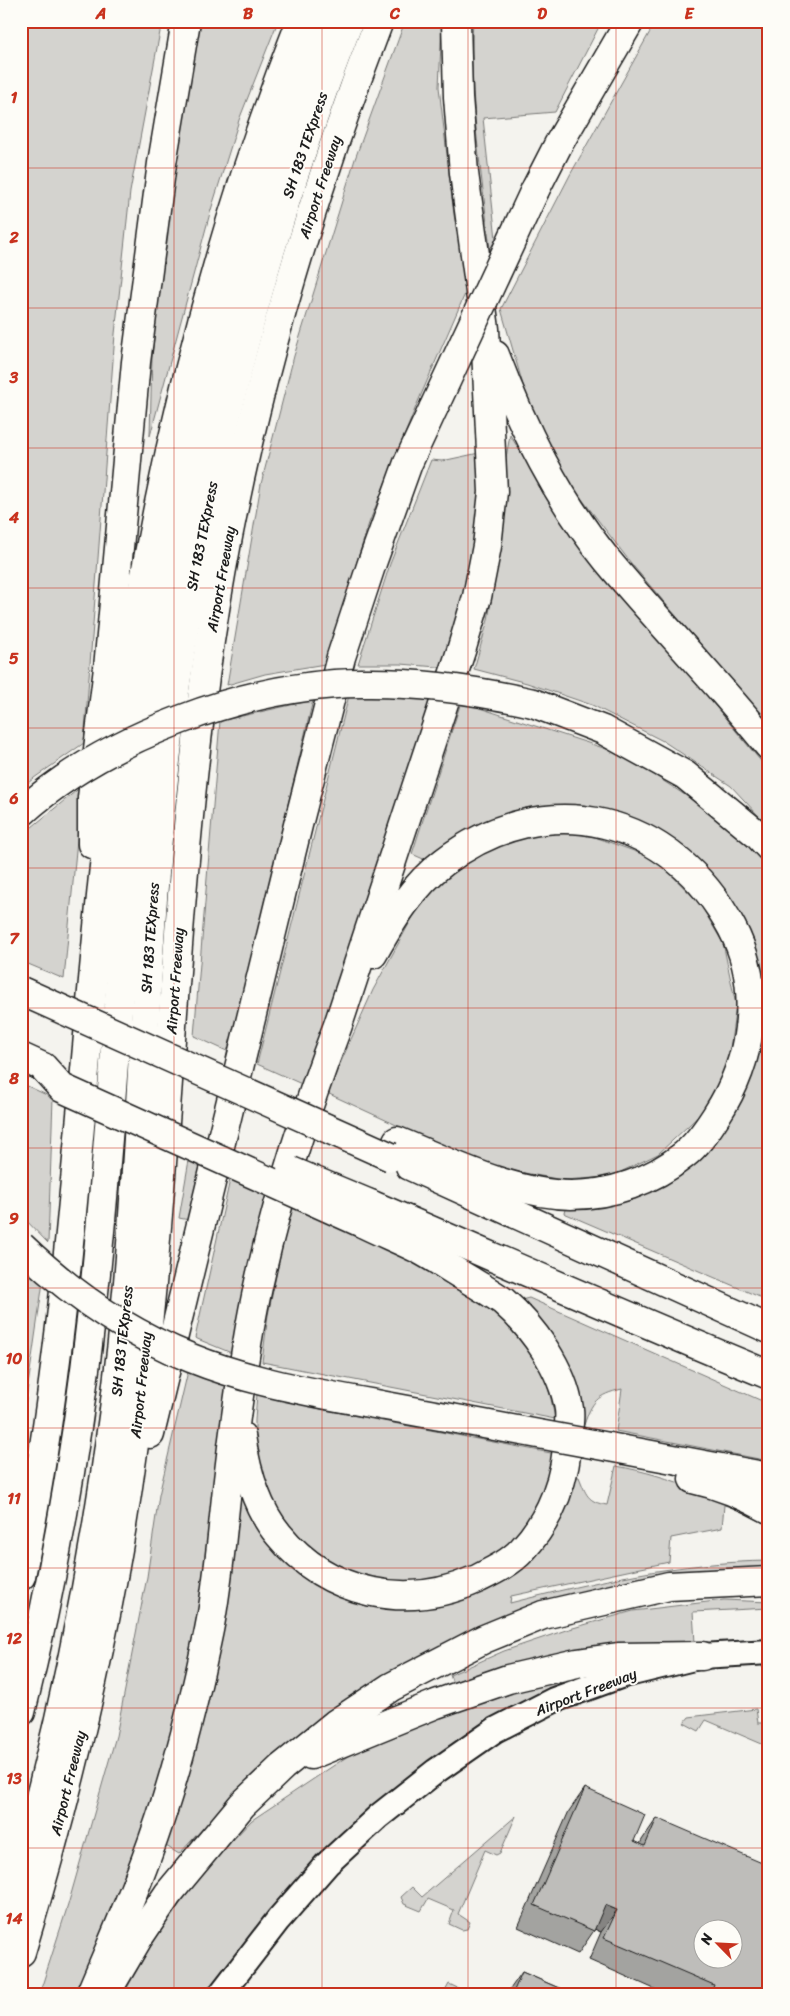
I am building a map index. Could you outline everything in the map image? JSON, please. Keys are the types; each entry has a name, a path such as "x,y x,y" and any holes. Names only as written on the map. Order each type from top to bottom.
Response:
{"highway":[{"path":"96,944 91,821 92,798 108,668 136,362 162,163 186,21"},
{"path":"21,1576 40,1473 59,1345 69,1256 96,944 125,696 152,538 173,433 230,224 268,107 301,21"},
{"name":"SH 183 TEXpress","path":"21,1712 53,1568 74,1449 92,1314 131,844 145,720 162,604 180,508 201,413 247,244 297,94 325,21"},
{"name":"SH 183 TEXpress","path":"21,1868 41,1798 74,1658 94,1550 115,1408 128,1280 156,854 184,626 223,429 244,347 290,188 349,21"},
{"name":"Airport Freeway","path":"21,1952 51,1851 82,1731 114,1574 132,1461 141,1389 160,1180 188,825 201,710 218,593 252,426 284,304 339,129 379,21"},
{"path":"90,1995 146,1860 174,1777 194,1700 209,1627 221,1552 238,1404 259,1283 275,1216 316,1085 338,1025 477,598 487,546 493,492 486,329 464,173 458,97 456,21"},
{"path":"558,145 612,21"},
{"path":"114,1574 163,1382 298,825 341,657 372,562 408,463 535,190 558,145 630,21"},
{"path":"486,329 515,408 542,462 567,504 606,559 745,716 769,746"},
{"path":"21,813 72,774 129,743 179,720 250,699 302,688 360,683 420,684 485,692 533,704 603,730 685,775 769,846"},
{"path":"21,992 264,1100 394,1149 509,1185 569,1195 595,1194 619,1189 665,1169 686,1153 708,1129 728,1098 744,1057 750,1026 751,1000 742,952 733,929 716,902 696,877 671,855 646,839 616,827 587,819 538,819 512,826 477,840 443,862 416,888 389,926 363,972 338,1025"},
{"path":"32,1062 366,1214 515,1266 662,1331 769,1375"},
{"path":"394,1149 769,1329"},
{"path":"238,1404 242,1441 249,1477 263,1512 278,1534 300,1558 326,1576 348,1585 373,1592 404,1596 437,1593 467,1583 496,1570 521,1550 540,1527 554,1500 564,1474 568,1444 569,1409 560,1380 549,1357 531,1329 502,1301 366,1214"},
{"path":"21,1246 75,1292 122,1322 164,1346 216,1367 272,1383 349,1399 769,1477"},
{"path":"656,1455 688,1478 719,1485 769,1509"},
{"path":"104,1995 168,1894 242,1805 282,1767 335,1724 391,1687 484,1639 543,1615 669,1586 769,1581"},
{"path":"282,1767 436,1704 508,1679 577,1663 618,1657 702,1656"}],"main road":[{"name":"Airport Freeway","path":"220,1995 278,1920 327,1864 379,1816 436,1771 495,1730 554,1700 620,1676 702,1656 769,1652"}],"shaded area":[{"path":"21,21 162,21 130,192 115,334 84,743 21,789"},
{"path":"201,21 278,21 239,120 210,213 150,436 152,357 164,237 183,107"},
{"path":"405,21 442,21 439,87 454,215 468,287 417,404 369,523 325,664 265,674 227,685 261,484 294,356 355,159"},
{"path":"473,21 602,21 555,112 483,118 496,239 490,249 474,106 472,77"},
{"path":"656,21 769,21 769,724 634,567 575,490 539,426 523,385 501,309 570,175"},
{"path":"510,435 566,525 769,771 769,827 731,786 663,741 592,705 527,683 474,669 488,620 499,553 507,497 506,458"},
{"path":"479,453 486,487 449,668 401,664 358,664 390,564 431,460 442,461"},
{"path":"349,695 436,699 306,1086 257,1064"},
{"path":"313,700 229,1052 194,1036 220,721"},
{"path":"461,702 622,754 708,810 769,865 769,1301 564,1213 566,1206 616,1200 745,1086 735,908 720,884 682,846 650,825 601,811 529,810 479,825 430,862 412,854"},
{"path":"82,786 64,979 21,961 21,836"},
{"path":"553,830 595,837 656,859 700,904 723,943 736,1005 728,1064 703,1112 658,1154 610,1177 563,1180 502,1169 418,1135 327,1093 373,990 422,900 453,870 500,843"},
{"path":"21,1083 53,1098 48,1243 21,1215"},
{"path":"189,1160 201,1164 189,1220 179,1218"},
{"path":"231,1175 270,1193 234,1354 195,1338"},
{"path":"291,1204 390,1247 460,1286 490,1309 516,1333 535,1359 543,1373 548,1388 555,1419 262,1362 268,1315"},
{"path":"21,1262 43,1282 24,1413 21,1400"},
{"path":"529,1298 769,1404 769,1461 616,1431 622,1389 597,1400 590,1410 584,1425 577,1424 521,1300"},
{"path":"188,1371 228,1387 202,1617 164,1781 82,1995 39,1995 68,1905 116,1736 147,1577 159,1495"},
{"path":"257,1394 325,1410 556,1454 535,1514 516,1537 497,1553 469,1570 444,1580 380,1582 351,1573 317,1556 277,1514 255,1454"},
{"path":"616,1466 637,1470 695,1489 769,1523 769,1526 735,1508 724,1505 722,1528 671,1538 669,1562 511,1596 510,1603 606,1580 703,1565 769,1561 769,1574 495,1624 295,1741 248,1780 179,1854 166,1846 183,1789 241,1485 326,1586 486,1587 571,1477 579,1477 586,1493 591,1499 600,1504 607,1505"},
{"path":"724,1600 769,1602 769,1608 693,1612 695,1643 454,1687 450,1675 504,1651 566,1630 633,1611"},
{"path":"556,1680 560,1685 400,1785 228,1964 205,1995 123,1995 158,1933 210,1864 252,1820 360,1748 456,1706"},
{"path":"756,1709 758,1723 769,1723 769,1747 706,1720 699,1731 684,1723 689,1717"},
{"path":"516,1816 500,1853 496,1855 485,1850 458,1914 470,1922 467,1929 462,1930 449,1924 454,1910 428,1899 421,1911 404,1904 401,1897 412,1887 422,1897"},
{"path":"449,1984 462,1990 461,1995 443,1995"}],"building":[{"path":"585,1788 645,1815 634,1841 645,1846 657,1818 769,1866 769,1995 710,1995 714,1985 604,1938 617,1910 605,1905 594,1931 534,1905"},
{"path":"522,1972 575,1995 512,1995"}]}
